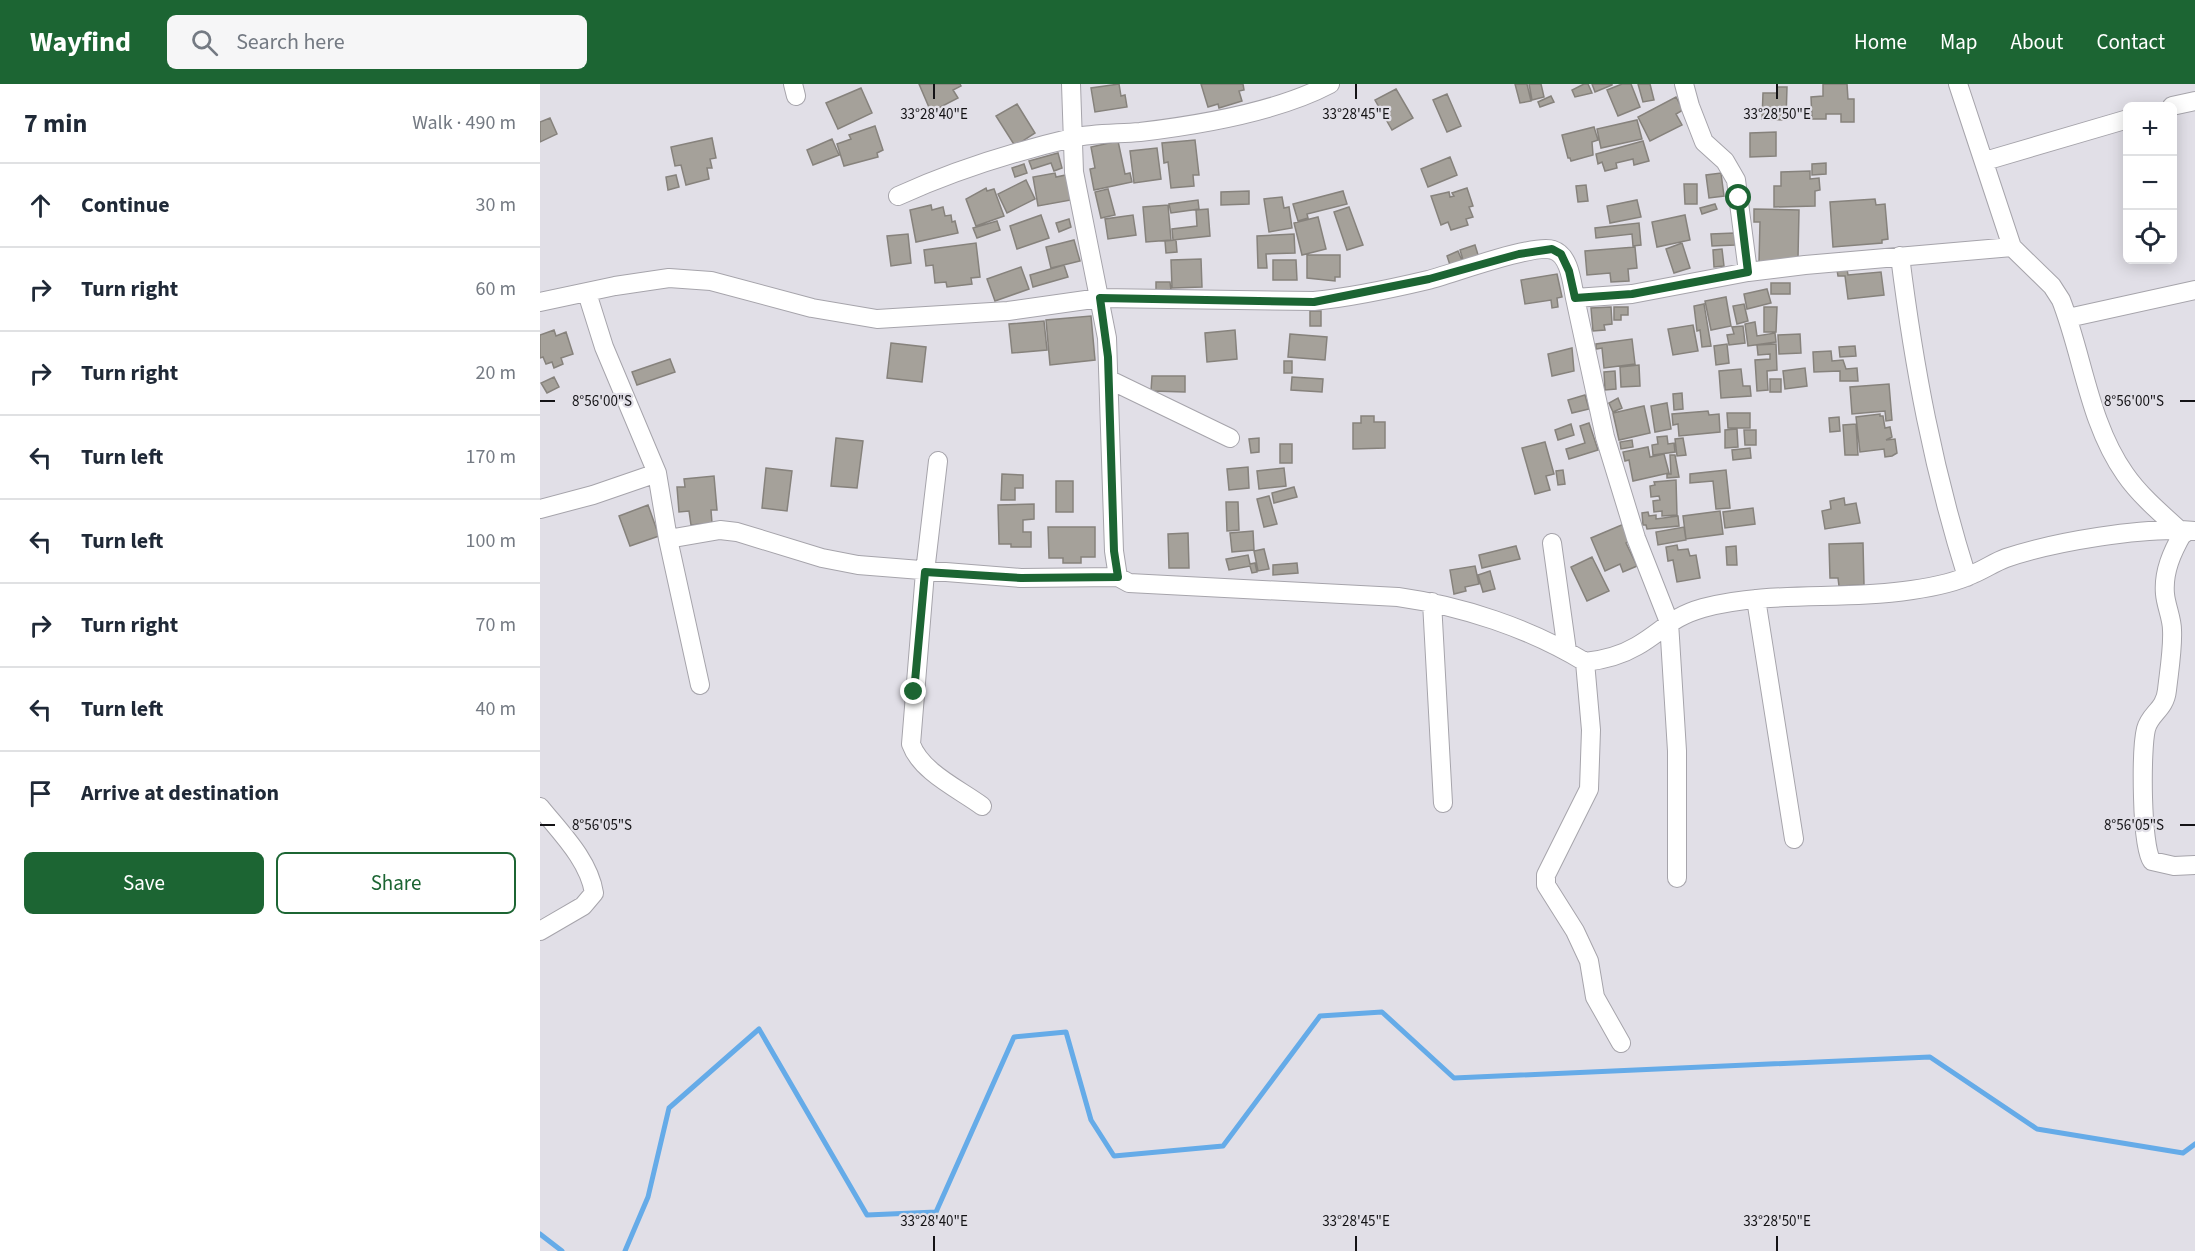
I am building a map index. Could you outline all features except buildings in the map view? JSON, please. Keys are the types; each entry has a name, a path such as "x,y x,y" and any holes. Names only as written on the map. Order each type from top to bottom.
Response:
{"street":[{"path":"1071,84 1074,171 1107,338 1114,551 1118,577"},
{"path":"898,196 937,178 1074,138 1166,129 1243,113 1297,99 1330,84"},
{"path":"1684,84 1697,128 1704,142 1725,161 1736,180 1748,272"},
{"path":"1958,84 2012,247 2052,286 2068,318 2101,426 2114,454 2125,474 2188,534"},
{"path":"2177,105 2195,101"},
{"path":"1985,161 2123,120"},
{"path":"1575,298 1632,294 1748,272 2012,247"},
{"path":"540,302 647,280 690,278 812,308 877,320 1008,311 1100,298 1314,302 1383,290 1519,254 1552,249 1561,254 1569,271 1605,437 1636,538 1669,622 1677,751 1677,878"},
{"path":"1900,256 1922,411 1935,472 1967,577"},
{"path":"2068,318 2195,290"},
{"path":"586,293 609,357 657,473 668,539 700,685"},
{"path":"1110,380 1230,438"},
{"path":"938,461 925,572 911,744 915,755 923,764 982,807"},
{"path":"540,508 593,495 657,473"},
{"path":"668,539 720,530 737,532 822,558 925,572 1021,578 1118,577 1129,583 1148,586 1398,597 1432,602 1490,620 1567,651 1585,662 1604,660 1636,647 1669,622 1704,608 1756,599 1885,594 1940,585 1967,577 2003,559 2046,548 2124,534 2188,534"},
{"path":"2188,534 2171,554 2165,579 2165,593 2172,627 2168,687 2163,707 2146,730 2144,810 2146,849 2152,861 2174,866 2195,865"},
{"path":"1552,543 1567,651"},
{"path":"1756,599 1794,839"},
{"path":"1432,602 1443,803"},
{"path":"1585,662 1591,730 1588,789 1546,874 1546,885 1575,931 1589,961 1595,996 1621,1042"},
{"path":"540,807 589,874 594,893 583,906 540,931"}],"waterway":[{"path":"625,1251 648,1197 669,1108 759,1029 867,1215 936,1212 1014,1037 1066,1032 1091,1120 1114,1156 1223,1146 1320,1016 1382,1012 1454,1078 1930,1057 2037,1129 2183,1153 2195,1144"},
{"path":"540,1234 562,1251"}],"route":[{"path":"914,692 925,572 1021,578 1118,577 1114,551 1107,338 1100,298 1314,302 1429,279 1519,254 1552,249 1561,254 1569,271 1575,298 1632,294 1748,272 1739,198"}]}
